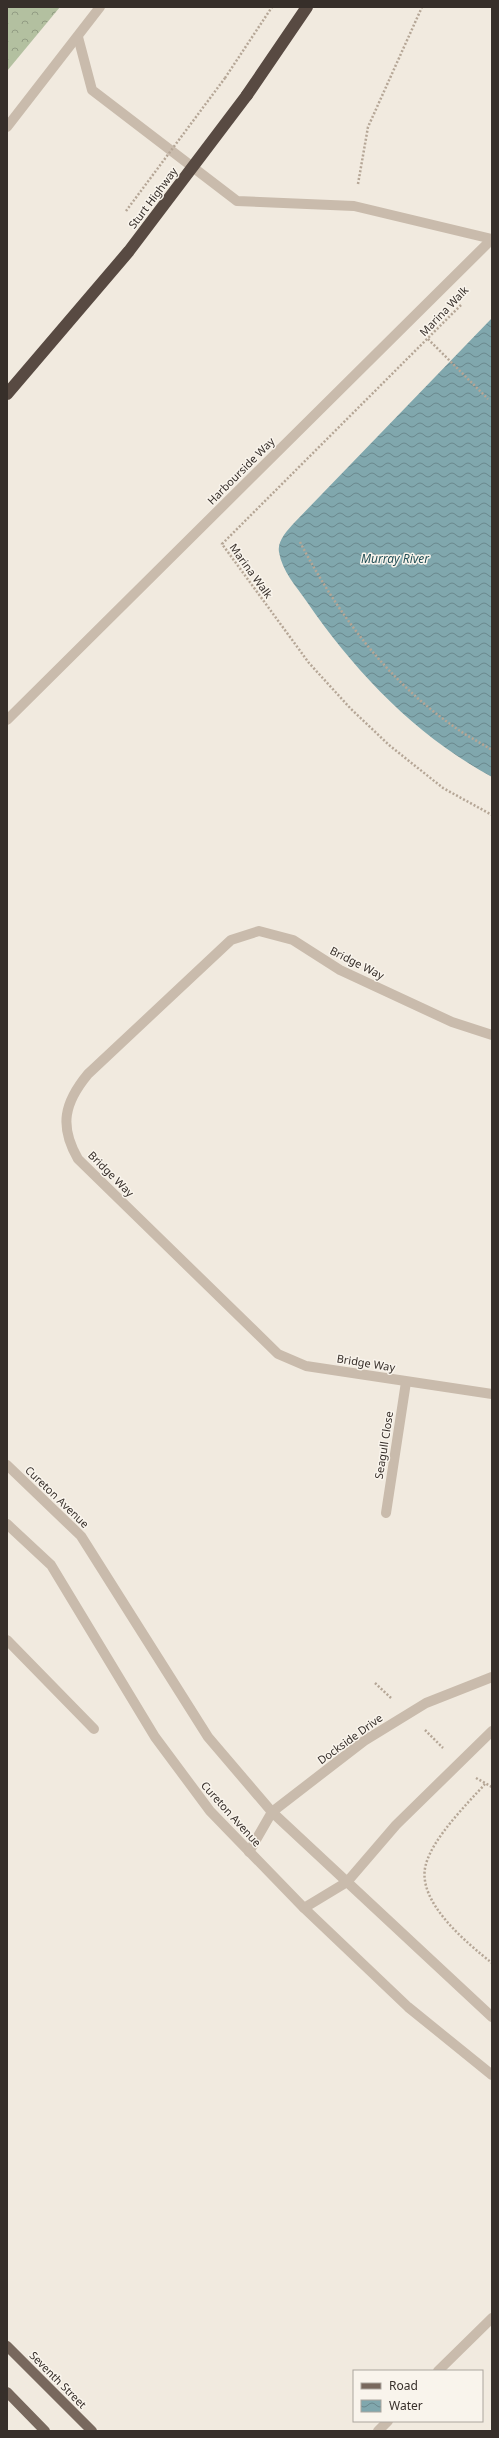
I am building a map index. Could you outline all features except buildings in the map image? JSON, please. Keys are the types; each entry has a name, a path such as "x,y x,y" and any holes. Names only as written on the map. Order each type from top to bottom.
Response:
{"highway":[{"name":"Sturt Highway","path":"7,394 129,251 247,95 307,7"}],"main road":[{"name":"Seventh Street","path":"7,2346 92,2431"},
{"path":"7,2392 45,2431"}],"street":[{"path":"7,127 100,7"},
{"path":"78,37 92,90 236,201 354,206 492,239"},
{"name":"Harbourside Way","path":"7,720 492,239"},
{"name":"Bridge Way","path":"492,1035 452,1022 340,970 293,940 259,931 231,940 178,988 88,1074 74,1090 68,1106 66,1124 69,1143 78,1159 270,1348 284,1358 306,1366 492,1394"},
{"name":"Seagull Close","path":"386,1513 406,1382"},
{"name":"Cureton Avenue","path":"7,1465 81,1536 208,1737 272,1812 492,2017"},
{"name":"Cureton Avenue","path":"7,1524 51,1565 170,1761 210,1811 304,1908 408,2007 492,2075"},
{"path":"7,1640 94,1728"},
{"name":"Dockside Drive","path":"249,1852 272,1812 364,1741 407,1713 447,1694 492,1677"},
{"path":"304,1908 348,1882 396,1825 492,1731"},
{"path":"439,2370 492,2318"},
{"path":"378,2431 387,2422"}],"path":[{"path":"124,214 225,78 272,7"},
{"path":"354,206 368,127 422,7"},
{"name":"Marina Walk","path":"465,301 222,544 309,663 351,709 389,746 443,788 492,815"},
{"path":"428,339 488,399"},
{"path":"300,542 332,599 352,627 386,666 420,701 453,727 492,750"},
{"path":"375,1683 458,1763 485,1784 492,1787"},
{"path":"485,1784 432,1848 425,1865 424,1881 432,1901 449,1924 492,1963"}],"green space":[{"path":"7,7 60,7 7,71"}],"water":[{"name":"Murray River","path":"492,318 492,777 438,742 413,722 367,677 326,628 290,578 283,566 279,548 283,536 288,529"}]}
